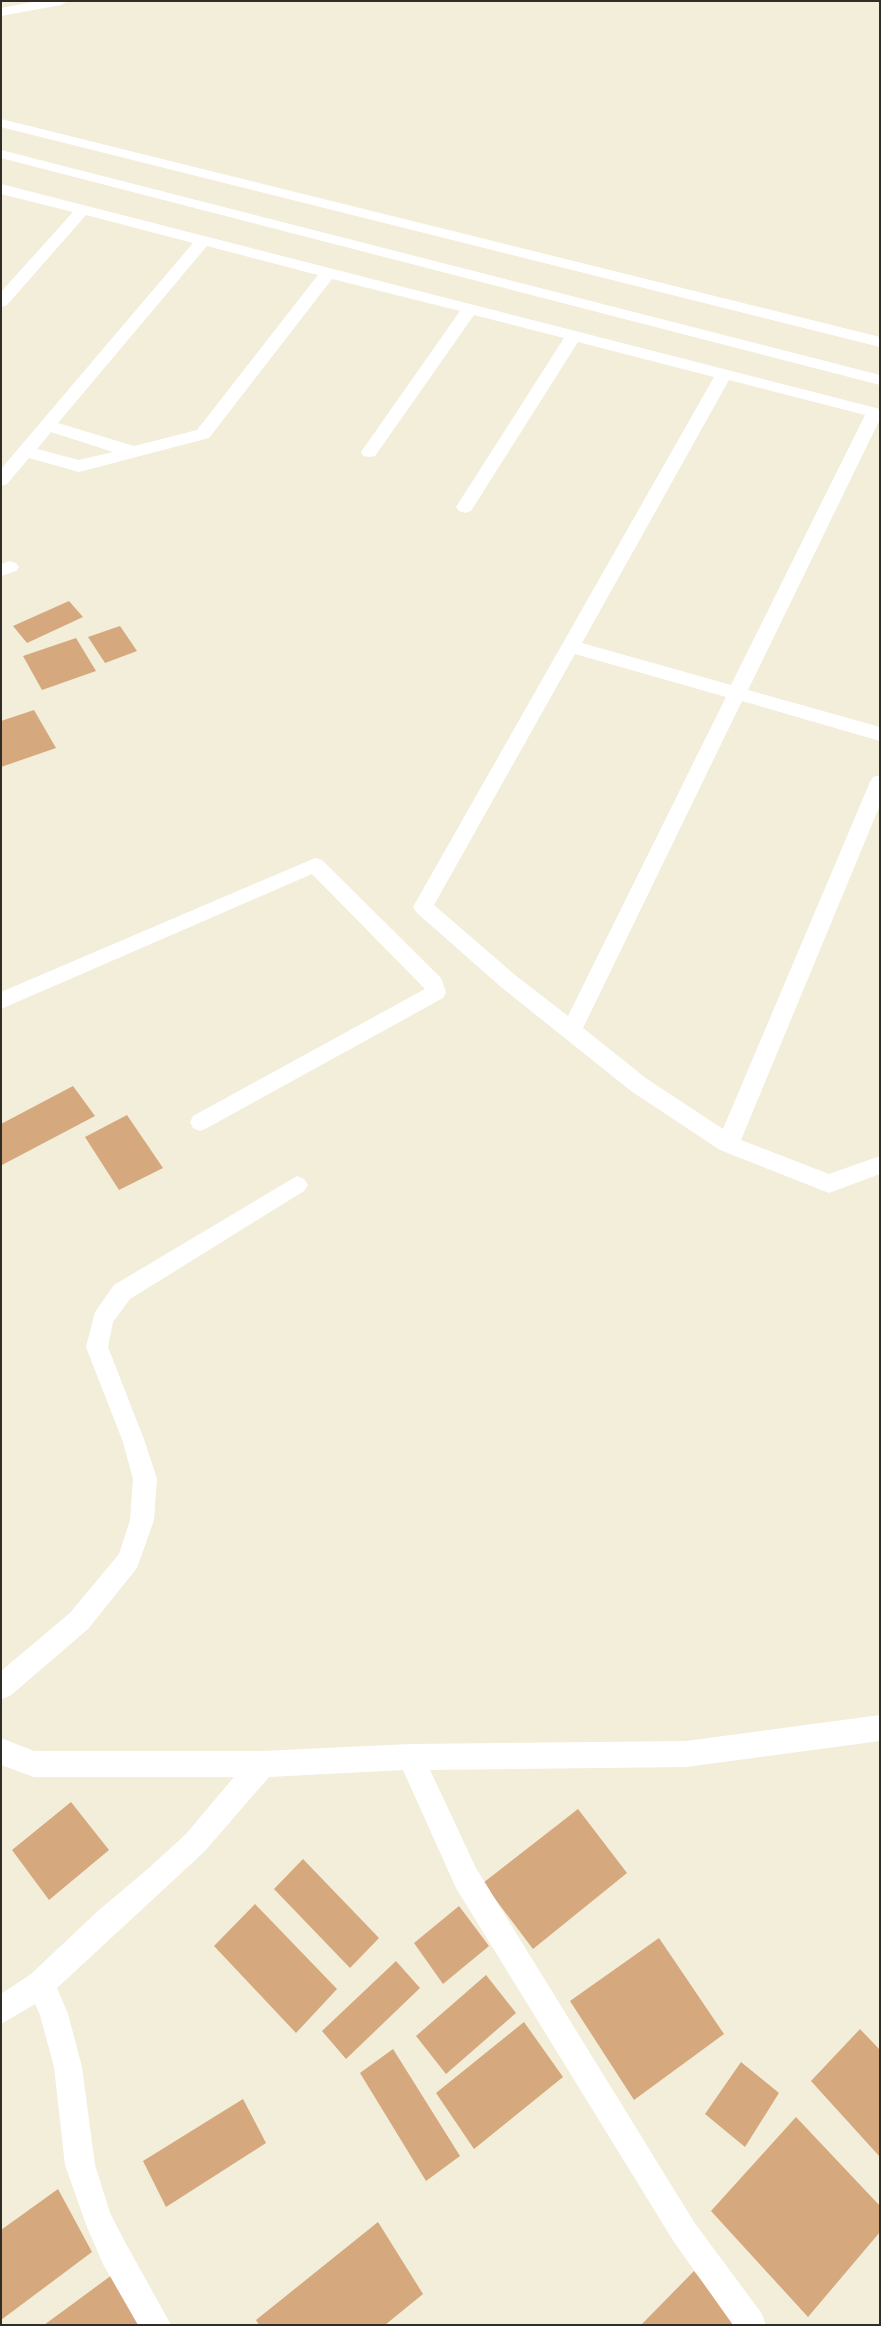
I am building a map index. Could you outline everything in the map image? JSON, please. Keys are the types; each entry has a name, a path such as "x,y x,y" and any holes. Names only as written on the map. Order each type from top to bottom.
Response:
{"street":[{"path":"1,12 61,1"},
{"path":"1,122 213,192 534,309 880,380"},
{"path":"1,154 213,192 880,342"},
{"path":"1,189 470,309 534,309 574,336 877,414 736,693 571,1031"},
{"path":"1,302 83,210"},
{"path":"1,480 203,241"},
{"path":"25,451 79,466 203,434 328,273"},
{"path":"369,452 470,309"},
{"path":"465,507 574,336"},
{"path":"724,374 424,907 508,981 639,1085 728,1144 829,1184 880,1165"},
{"path":"47,425 133,452"},
{"path":"571,646 880,734"},
{"path":"728,1144 880,782"},
{"path":"1,1751 14,1758 34,1764 263,1764 410,1757 686,1754 810,1736 880,1728"},
{"path":"410,1757 466,1878 684,2232 751,2325"},
{"path":"1,2010 41,1984 195,1843 263,1764"},
{"path":"41,1984 54,2014 68,2067 80,2165 97,2217 114,2253 156,2325"}],"lane":[{"path":"1,1001 315,865 434,984 436,992 200,1122"},
{"path":"1,1688 79,1621 129,1560 142,1520 145,1479 134,1442 97,1347 103,1319 122,1292 297,1186"}],"building":[{"path":"69,601 83,617 27,643 13,626"},
{"path":"120,626 137,651 105,663 88,637"},
{"path":"76,638 96,671 42,690 23,656"},
{"path":"34,710 56,748 1,767 1,721"},
{"path":"73,1086 95,1116 2,1165 1,1124"},
{"path":"127,1115 163,1168 119,1190 85,1137"},
{"path":"71,1802 109,1850 49,1900 12,1850"},
{"path":"578,1809 627,1873 533,1949 483,1883"},
{"path":"303,1859 379,1938 350,1968 274,1889"},
{"path":"255,1904 337,1989 296,2033 214,1946"},
{"path":"459,1906 489,1946 443,1984 414,1943"},
{"path":"659,1938 724,2034 634,2100 570,2001"},
{"path":"396,1961 420,1988 346,2059 322,2031"},
{"path":"486,1975 516,2013 446,2074 416,2036"},
{"path":"524,2022 563,2077 474,2149 436,2093"},
{"path":"860,2029 880,2050 880,2157 811,2081"},
{"path":"393,2049 460,2156 426,2181 360,2073"},
{"path":"741,2062 779,2093 745,2147 705,2114"},
{"path":"243,2099 266,2143 166,2207 143,2161"},
{"path":"796,2117 880,2206 880,2232 808,2317 711,2211"},
{"path":"58,2189 92,2252 1,2320 1,2230"},
{"path":"378,2222 423,2294 385,2325 259,2325 256,2320"},
{"path":"694,2271 737,2323 736,2325 641,2325"},
{"path":"116,2272 144,2325 44,2325"}]}
